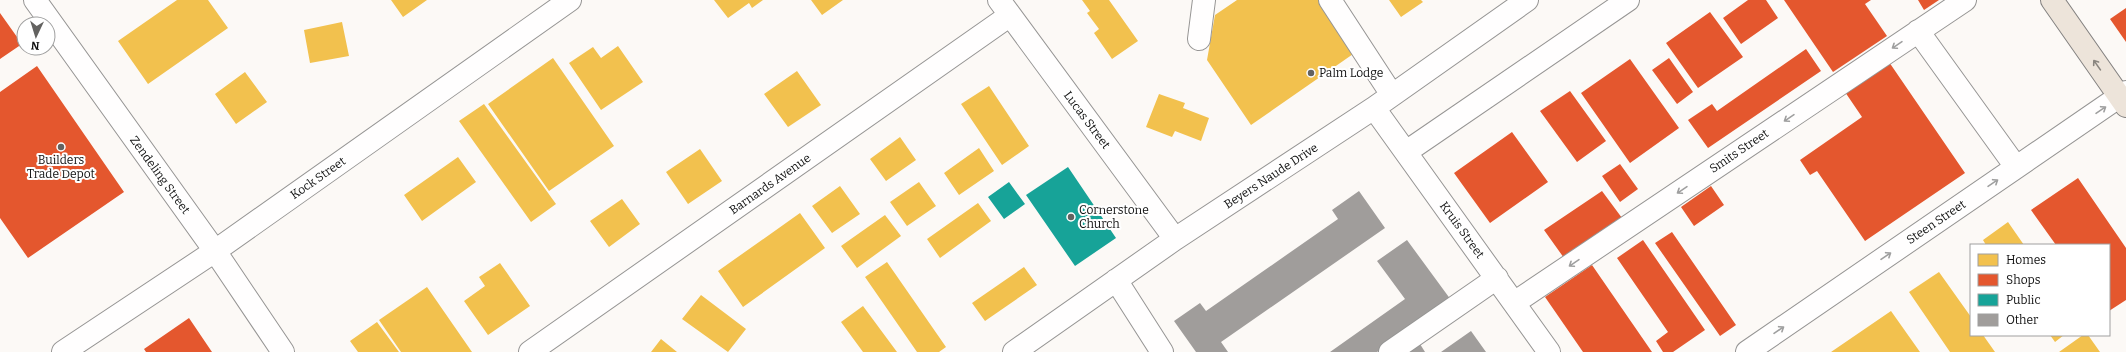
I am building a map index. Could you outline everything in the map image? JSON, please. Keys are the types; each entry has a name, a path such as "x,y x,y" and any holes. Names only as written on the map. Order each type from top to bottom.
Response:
{"main road":[{"path":"2052,0 2124,98"}],"street":[{"name":"Zendeling Street","path":"35,0 215,250 283,352"},
{"name":"Kock Street","path":"63,352 215,250 570,0"},
{"path":"1199,38 1204,0"},
{"path":"1330,0 1392,95"},
{"name":"Beyers Naude Drive","path":"1014,352 1175,239 1374,108 1527,0"},
{"path":"1406,152 1628,0"},
{"name":"Smits Street","path":"1514,303 1965,0"},
{"name":"Lucas Street","path":"1004,8 1175,239"},
{"name":"Barnards Avenue","path":"530,352 1004,8"},
{"path":"1918,31 2016,167"},
{"name":"Steen Street","path":"1747,352 2016,167 2124,98"},
{"name":"Kruis Street","path":"1374,108 1549,352"},
{"path":"1390,352 1497,278"},
{"path":"1116,280 1162,352"}],"building: Homes":[{"path":"177,0 208,0 228,28 148,84 118,41"},
{"path":"391,0 427,0 403,17"},
{"path":"714,0 763,0 752,8 749,3 728,18"},
{"path":"811,0 843,0 822,15"},
{"path":"1082,0 1109,0 1138,41 1112,59 1094,33 1099,29 1087,13 1090,11"},
{"path":"1237,0 1320,0 1356,52 1251,125 1207,60 1215,15"},
{"path":"1389,0 1421,0 1423,2 1401,17"},
{"path":"342,22 349,56 310,63 304,30"},
{"path":"618,46 643,82 601,110 569,63 593,47 601,58"},
{"path":"553,58 614,146 549,191 488,104"},
{"path":"797,71 821,105 788,127 764,94"},
{"path":"245,72 267,102 236,124 215,94"},
{"path":"989,86 1029,146 1002,165 961,104"},
{"path":"1159,94 1185,103 1183,108 1209,118 1201,141 1175,131 1172,137 1146,127"},
{"path":"484,104 556,204 531,222 459,121"},
{"path":"900,137 916,160 886,181 870,159"},
{"path":"979,148 994,171 959,195 944,173"},
{"path":"700,149 722,181 688,204 666,172"},
{"path":"458,157 476,182 422,221 404,195"},
{"path":"919,182 936,206 907,226 890,202"},
{"path":"840,186 860,214 832,233 812,206"},
{"path":"622,199 640,224 609,247 590,221"},
{"path":"978,203 991,221 940,258 927,239"},
{"path":"800,213 825,248 743,307 718,271"},
{"path":"885,215 901,236 857,268 841,246"},
{"path":"2008,222 2023,244 1985,244 1983,240"},
{"path":"887,262 946,347 939,352 917,352 865,277"},
{"path":"500,263 530,306 488,335 464,301 485,286 479,277"},
{"path":"1024,267 1037,285 985,321 972,303"},
{"path":"1939,272 1970,316 1970,336 1984,336 1995,352 1950,352 1909,292"},
{"path":"427,287 472,352 401,352 379,320"},
{"path":"701,295 746,329 728,352 682,319"},
{"path":"863,306 897,352 863,352 841,322"},
{"path":"1891,311 1920,352 1831,352"},
{"path":"377,322 399,352 358,352 350,341"},
{"path":"2051,336 2063,336 2055,342"},
{"path":"2082,336 2089,336 2100,352 2059,352"},
{"path":"661,339 677,352 651,352"}],"building: Shops":[{"path":"1748,0 1766,0 1778,18 1741,44 1723,18"},
{"path":"1784,0 1871,0 1865,4 1887,36 1833,72"},
{"path":"1918,0 1939,0 1924,10"},
{"path":"2126,8 2126,42 2110,19"},
{"path":"1710,12 1743,57 1698,88 1666,43"},
{"path":"0,13 16,36 16,48 0,59"},
{"path":"1806,49 1821,71 1708,148 1688,120 1712,104 1717,111"},
{"path":"1669,58 1693,92 1677,104 1652,70"},
{"path":"1630,59 1679,128 1630,163 1581,93"},
{"path":"1889,62 1965,173 1865,241 1817,171 1810,175 1800,160 1862,117 1845,92"},
{"path":"37,66 124,192 28,258 0,218 0,92"},
{"path":"1570,91 1606,141 1577,162 1540,111"},
{"path":"1512,132 1548,182 1490,223 1454,173"},
{"path":"1620,164 1638,189 1620,202 1602,176"},
{"path":"2078,178 2126,248 2126,300 2110,310 2110,244 2055,244 2031,210"},
{"path":"1711,186 1724,205 1694,226 1681,207"},
{"path":"1602,191 1622,218 1564,258 1544,230"},
{"path":"1672,232 1736,325 1720,336 1655,243"},
{"path":"1643,240 1705,330 1673,352 1663,352 1656,341 1668,332 1617,258"},
{"path":"1592,265 1652,352 1583,352 1545,297"},
{"path":"189,318 212,352 146,352 144,349"}],"building: Public":[{"name":"Cornerstone Church","path":"1068,167 1116,238 1075,266 1026,195"},
{"path":"1009,182 1025,204 1004,219 988,197"}],"building: Other":[{"path":"1359,191 1385,228 1221,342 1228,352 1196,352 1174,321 1200,303 1206,311 1338,219 1332,210"},
{"path":"1407,240 1451,300 1377,352 1330,352 1405,299 1377,261"},
{"path":"1471,331 1486,352 1441,352"},
{"path":"1420,344 1425,352 1409,352"}],"place":[{"name":"Palm Lodge","path":"1311,73"},
{"name":"Builders Trade Depot","path":"61,147"},
{"name":"Cornerstone Church","path":"1071,217"}]}
